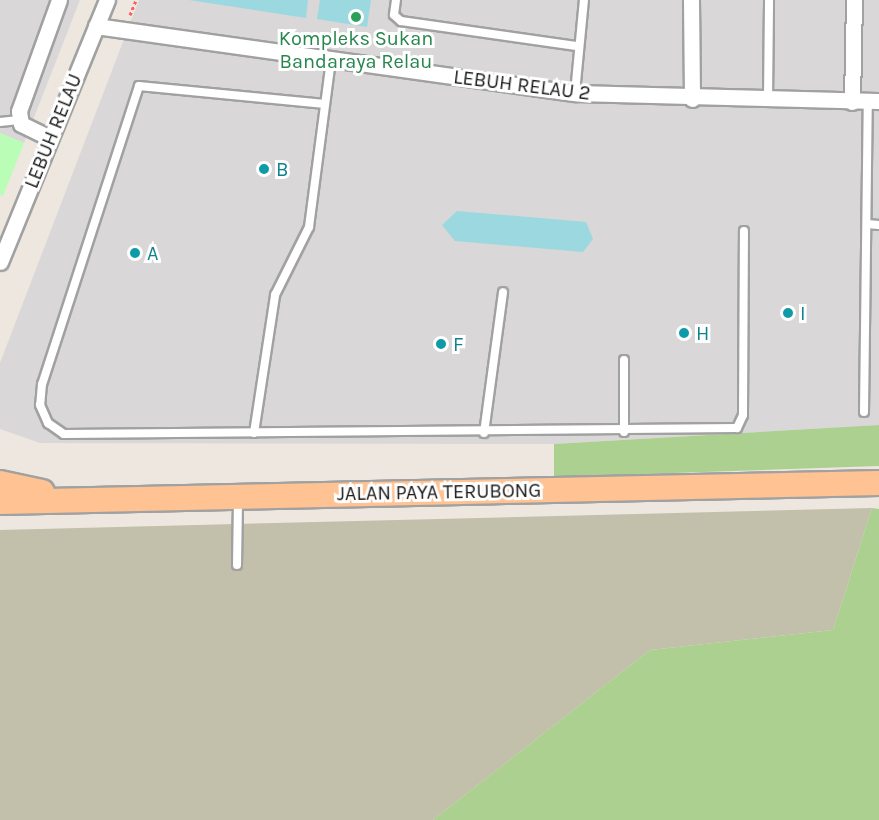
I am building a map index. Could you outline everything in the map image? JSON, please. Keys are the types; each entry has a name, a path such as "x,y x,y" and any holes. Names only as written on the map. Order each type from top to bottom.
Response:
{"main road":[{"path":"0,483 81,500"},
{"name":"JALAN PAYA TERUBONG","path":"0,502 879,483"}],"street":[{"path":"51,138 19,120 59,0"},
{"name":"LEBUH RELAU","path":"0,262 107,0"},
{"path":"691,0 692,99"},
{"path":"854,0 866,102"},
{"name":"LEBUH RELAU 2","path":"96,26 331,61 575,93 692,99 866,102"}],"lane":[{"path":"396,0 394,15 400,21 576,46"},
{"path":"575,93 576,46 584,34 584,0"},
{"path":"768,101 769,0"},
{"path":"254,433 275,295 309,227 331,61"},
{"path":"325,104 139,86 42,384 40,405 48,423 64,434 624,432 742,424 744,231"},
{"path":"864,412 869,146 866,102"},
{"path":"0,122 19,120"},
{"path":"869,146 879,146"},
{"path":"867,224 879,225"},
{"path":"484,433 503,292"},
{"path":"624,360 624,432"},
{"path":"237,565 238,496"}],"shaded area":[{"path":"0,0 80,0 24,143 0,133"},
{"path":"139,0 879,0 879,425 554,444 40,443 0,429 0,363"},
{"path":"872,508 833,630 650,650 433,820 0,820 0,530"}],"green space":[{"path":"0,133 24,143 3,196 0,195"},
{"path":"879,425 879,466 554,477 554,444"},
{"path":"872,508 879,509 879,820 433,820 650,650 833,630"}],"water":[{"path":"189,0 308,0 306,18"},
{"path":"320,0 371,0 367,27 317,19"},
{"path":"457,211 586,222 593,239 583,252 455,241 442,225"}],"place":[{"name":"Kompleks Sukan Bandaraya Relau","path":"356,17"},
{"name":"B","path":"264,169"},
{"name":"A","path":"135,253"},
{"name":"I","path":"788,313"},
{"name":"H","path":"684,333"},
{"name":"F","path":"441,344"}]}
